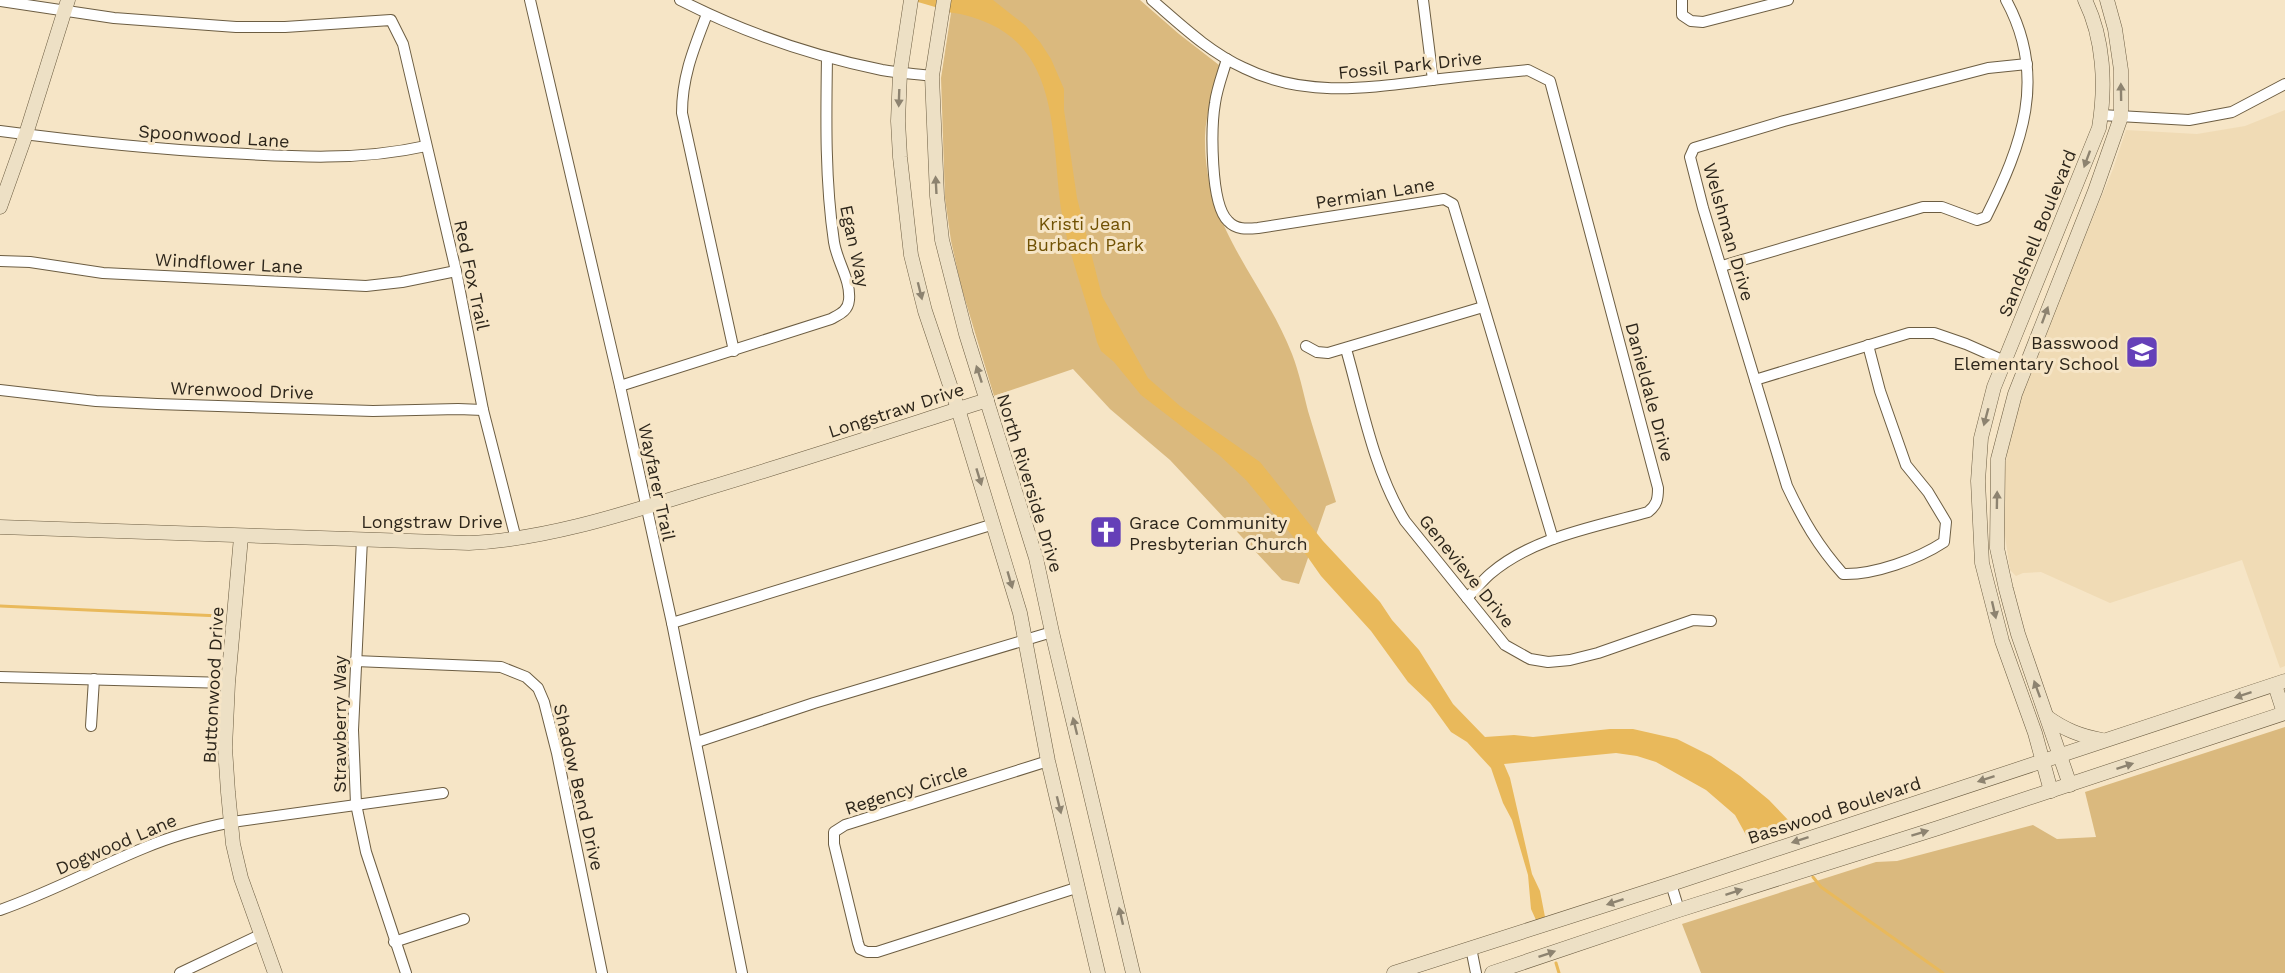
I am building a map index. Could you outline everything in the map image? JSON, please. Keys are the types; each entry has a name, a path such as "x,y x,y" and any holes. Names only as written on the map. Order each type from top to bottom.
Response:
{"main road":[{"path":"910,0 900,73 898,121 911,255 925,311 958,409 1020,613 1048,761 1098,973"},
{"name":"North Riverside Drive","path":"944,0 932,76 936,196 942,240 966,334 1036,558 1133,973"},
{"name":"Sandshell Boulevard","path":"2051,790 2035,733 2002,641 1982,563 1978,481 1981,438 1994,387 2084,168 2098,128 2103,85 2100,48 2085,0"},
{"name":"Sandshell Boulevard","path":"2070,785 2018,634 1997,548 1998,459 2015,394 2095,191 2121,117 2121,70 2115,28 2107,0"},
{"path":"0,207 67,5"},
{"name":"Longstraw Drive","path":"0,527 469,543 516,539 646,507 987,400"},
{"name":"Buttonwood Drive","path":"241,537 228,683 225,748 233,844 241,878 275,973"},
{"path":"1492,973 2285,713 2280,683"},
{"name":"Basswood Boulevard","path":"1394,973 2280,683"},
{"path":"2047,717 2063,729 2104,740"}],"street":[{"name":"Wayfarer Trail","path":"530,0 620,386 672,623 741,973"},
{"path":"680,0 707,14 827,57 900,73 932,76"},
{"path":"1423,0 1433,80"},
{"path":"1682,0 1682,15 1691,21 1703,22 1788,0"},
{"path":"1722,266 1923,207 1942,207 1977,220 1986,217 2004,182 2020,136 2028,102 2027,64 2022,35 2006,0"},
{"path":"0,1 67,5"},
{"name":"Fossil Park Drive","path":"1155,1 1206,46 1227,59 1262,76 1314,88 1383,87 1528,70 1550,81"},
{"name":"Red Fox Trail","path":"67,5 147,21 237,27 285,27 391,20 403,44 456,271 483,410 516,539"},
{"path":"707,14 687,68 682,90 681,113 734,351"},
{"name":"Egan Way","path":"620,386 831,319 844,312 849,303 849,292 834,244 827,186 827,57"},
{"name":"Permian Lane","path":"1227,59 1215,103 1212,137 1219,203 1227,220 1240,228 1258,228 1448,200 1453,204 1553,539"},
{"name":"Welshman Drive","path":"1868,345 1880,391 1906,465 1928,492 1946,522 1944,542 1932,550 1861,574 1843,574 1821,550 1787,486 1703,208 1690,157 1694,148 1794,118 1977,70 2027,64"},
{"name":"Danieldale Drive","path":"1467,598 1490,574 1510,560 1553,539 1648,512 1655,507 1658,499 1658,488 1550,81"},
{"path":"2101,114 2189,120 2232,112 2285,84"},
{"name":"Spoonwood Lane","path":"0,131 134,148 310,158 383,155 426,146"},
{"name":"Windflower Lane","path":"0,261 30,262 103,273 366,286 402,282 456,271"},
{"path":"1306,346 1322,354 1346,349 1483,307"},
{"path":"1755,380 1909,333 1934,333 1966,344 2025,370"},
{"name":"Genevieve Drive","path":"1346,349 1388,492 1405,521 1505,645 1530,659 1548,662 1570,660 1693,621 1711,621"},
{"name":"Wrenwood Drive","path":"0,390 96,401 157,404 373,411 483,410"},
{"path":"672,623 994,524"},
{"name":"Strawberry Way","path":"362,539 353,730 356,804 366,852 406,973"},
{"path":"697,742 814,703 1052,633"},
{"name":"Shadow Bend Drive","path":"355,661 501,667 526,676 538,688 544,702 557,753 602,973"},
{"path":"0,676 228,683"},
{"path":"91,726 94,679"},
{"name":"Regency Circle","path":"1048,761 845,825 834,832 834,844 858,944 860,949 867,952 877,952 1079,887"},
{"name":"Dogwood Lane","path":"0,910 27,901 168,838 232,822 443,793"},
{"path":"1671,884 1679,910"},
{"path":"394,942 464,919"},
{"path":"180,973 260,935"},
{"path":"1471,948 1476,973"}],"shaded area":[{"path":"911,0 993,0 1026,26 1040,42 1051,59 1064,89 1064,110 1077,198 1102,296 1148,378 1180,406 1260,462 1323,541 1380,602 1392,620 1419,650 1453,704 1485,737 1514,735 1533,737 1610,729 1633,729 1677,739 1711,756 1740,776 1769,800 1792,824 1752,846 1735,815 1706,790 1656,762 1637,756 1616,753 1504,764 1510,778 1532,874 1540,891 1545,917 1536,920 1531,909 1528,875 1512,820 1503,803 1491,768 1467,742 1451,732 1430,703 1408,682 1371,631 1321,576 1295,539 1246,480 1219,455 1141,395 1114,362 1101,351 1065,230 1049,107 1042,81 1030,58 1013,39 990,24 966,15 942,12 942,9"},
{"name":"Basswood Elementary School","path":"2285,110 2285,666 2280,668 2242,560 2110,603 2041,572 2023,573 2016,576 2010,570 2002,492 2011,425 2019,397 2113,169 2126,130 2197,134 2245,126"}],"green space":[{"name":"Kristi Jean Burbach Park","path":"953,0 1140,0 1219,65 1205,136 1207,168 1213,197 1236,250 1279,326 1292,354 1336,502 1326,506 1299,584 1282,580 1170,460 1110,409 1073,369 994,396 961,286 945,198 941,78"},
{"path":"2285,727 2285,973 1701,973 1682,924 1876,862 1897,861 2033,825 2057,839 2096,837 2085,792"}],"waterway":[{"path":"0,606 220,616"},
{"path":"1813,877 1821,887 1943,973"},
{"path":"1556,963 1559,973"}],"place":[{"name":"Basswood Elementary School","path":"2142,352"},
{"name":"Grace Community Presbyterian Church","path":"1106,532"}]}
